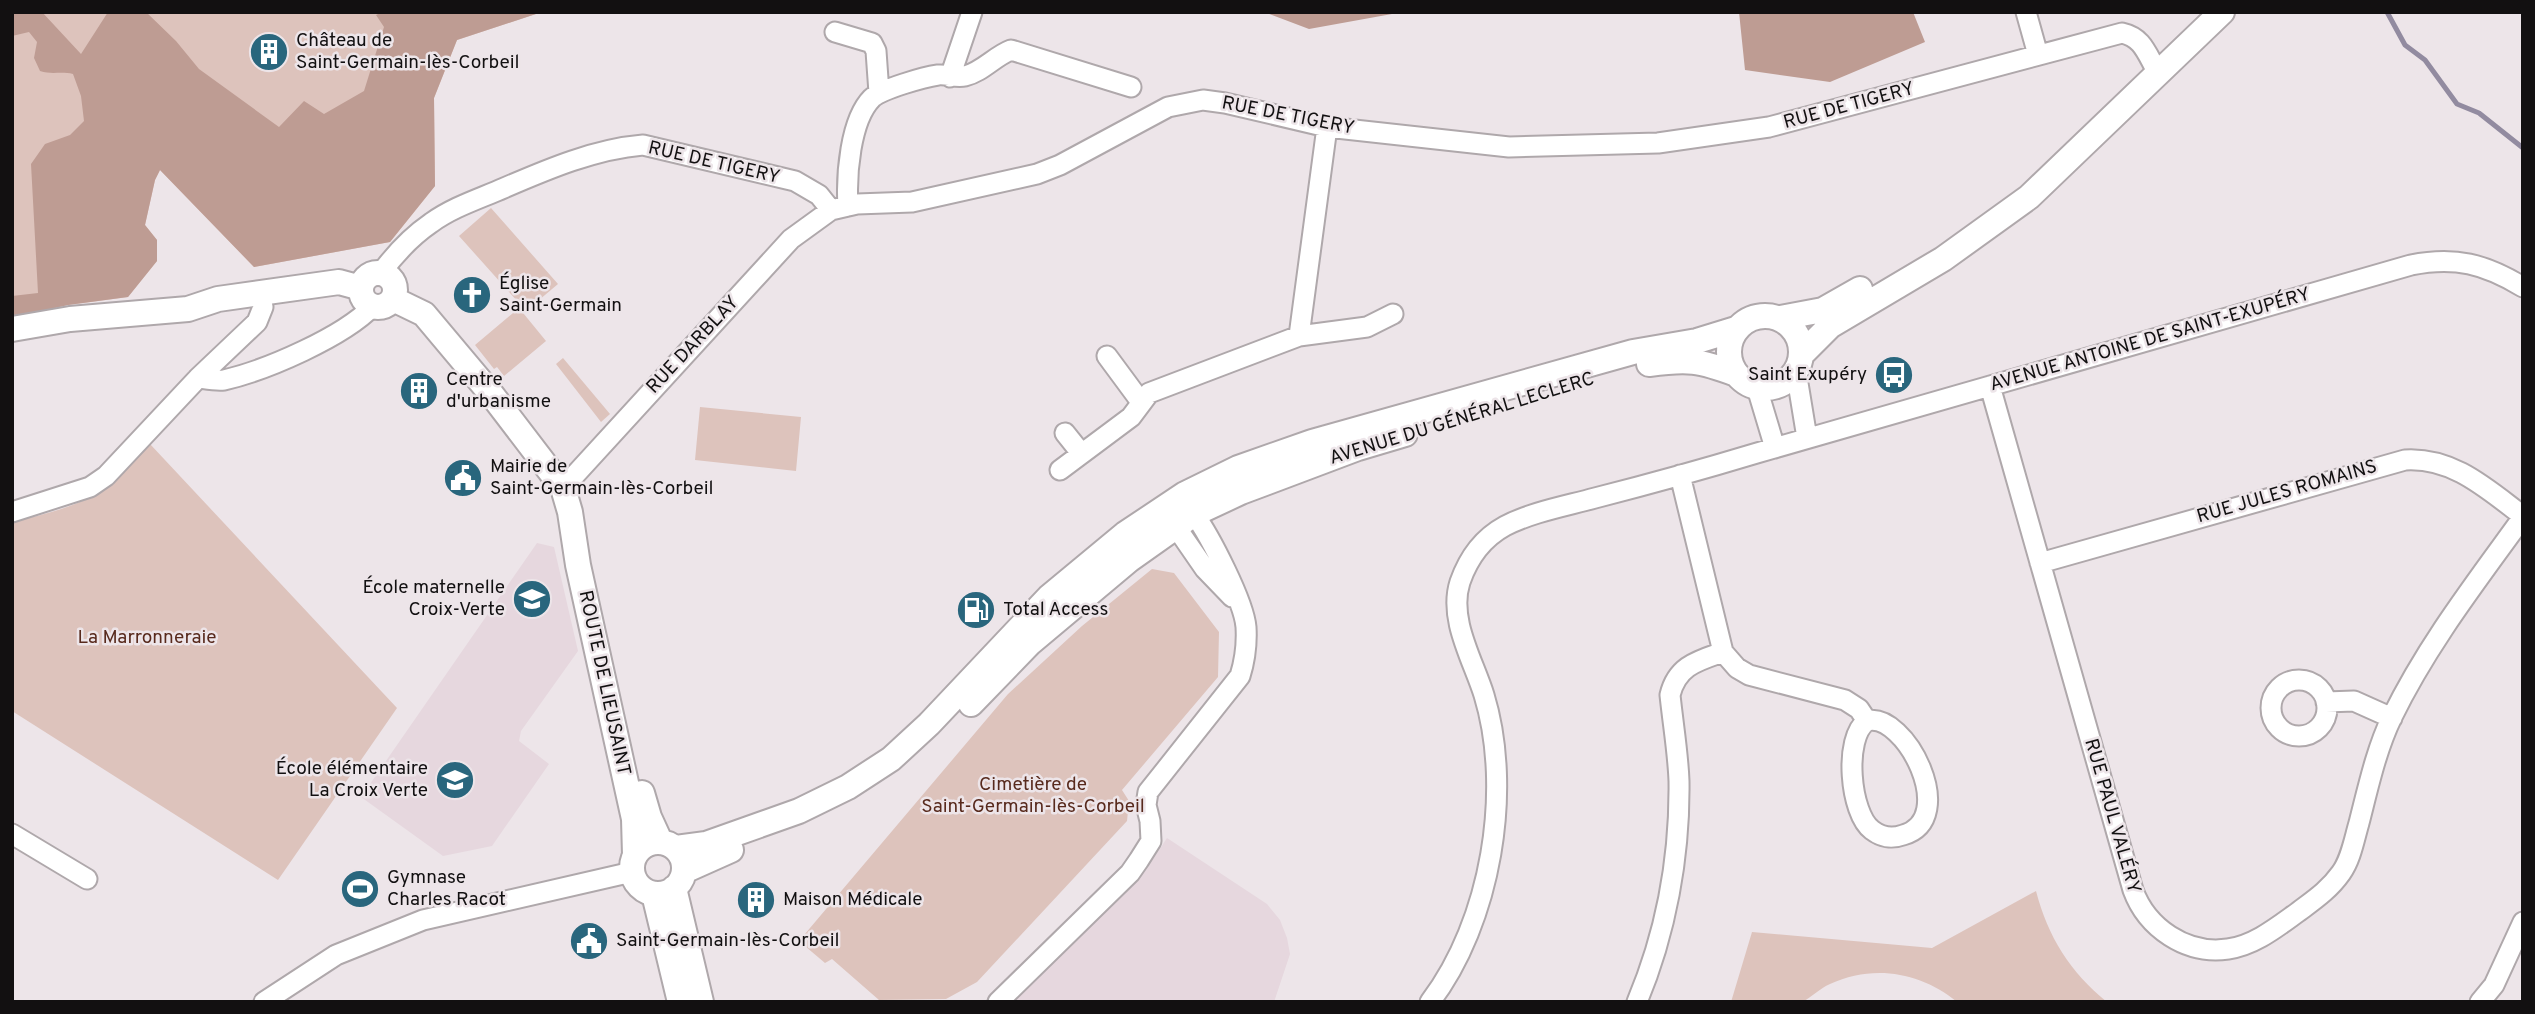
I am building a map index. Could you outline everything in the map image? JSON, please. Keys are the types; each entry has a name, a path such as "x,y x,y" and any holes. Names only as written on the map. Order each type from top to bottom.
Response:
{"main road":[{"name":"AVENUE DU GÉNÉRAL LECLERC","path":"1186,513 1185,494 1238,468 1312,442 1633,352 1697,341 1736,329 1745,320 1757,316 1780,318 1823,310 1948,237 2024,181 2153,65 2206,12"},
{"path":"1757,388 1779,385 1830,326 1943,260 2029,197 2222,12"},
{"path":"376,298 395,294 394,283 382,273"},
{"name":"ROUTE DE LIEUSAINT","path":"12,329 70,320 188,309 218,299 339,282 424,314 492,395 563,488 634,819 633,864"},
{"path":"1780,318 1796,333 1799,363"},
{"path":"1736,329 1731,337 1728,356 1736,374"},
{"name":"AVENUE DU GÉNÉRAL LECLERC","path":"670,868 706,844 799,811 848,787 891,759 929,724 1049,597 1095,558 1186,513 1358,448 1633,366 1701,361 1736,374 1757,388"},
{"name":"ROUTE DE LIEUSAINT","path":"570,512 580,534 628,744 649,817 670,868"},
{"name":"AVENUE DU GÉNÉRAL LECLERC","path":"670,868 710,858 806,824 855,800 896,773 939,737 1030,643 1186,513"},
{"name":"AVENUE DU GÉNÉRAL LECLERC","path":"939,737 974,688 1051,607 1049,597"},
{"path":"670,868 640,886 633,864 645,845 670,868 701,1002"},
{"path":"670,868 680,1002"}],"street":[{"path":"950,76 972,12"},
{"path":"2026,12 2038,55"},
{"path":"835,32 872,43 876,51 879,93"},
{"name":"RUE DE TIGERY","path":"382,273 396,253 430,223 452,210 542,171 622,147 643,145 794,181 840,208 912,202 1037,174 1060,165 1168,107 1203,100 1327,127 1509,147 1658,143 1769,127 2122,33 2140,41 2153,65"},
{"path":"840,208 859,117 879,93 939,75 974,73 1012,50 1131,87"},
{"path":"1299,336 1327,127"},
{"name":"RUE DARBLAY","path":"563,488 791,239 840,208"},
{"name":"AVENUE ANTOINE DE SAINT-EXUPÉRY","path":"1430,1002 1461,950 1487,871 1496,797 1492,732 1484,696 1458,620 1458,588 1464,570 1483,543 1500,528 1518,520 2411,265 2438,259 2475,265 2523,286"},
{"path":"12,512 90,487 106,476 198,378 257,322 263,307 260,293"},
{"path":"198,378 222,380 300,353 363,317 376,298"},
{"path":"1060,470 1130,417 1149,393 1299,336 1367,327 1393,314"},
{"path":"1107,356 1141,402"},
{"path":"1799,363 1807,438"},
{"name":"RUE PAUL VALÉRY","path":"1990,386 2135,895 2139,906 2153,923 2186,945 2205,949 2229,949 2250,942 2272,931 2329,889 2343,871 2350,854 2376,760 2392,718 2438,634 2523,517"},
{"path":"1757,388 1775,448"},
{"path":"1065,433 1081,453"},
{"name":"RUE JULES ROMAINS","path":"2040,563 2405,460 2433,461 2456,469 2523,517"},
{"path":"1681,475 1723,652 1742,672 1845,700 1859,709 1867,721"},
{"path":"998,1002 1139,860 1151,841 1146,805 1148,793 1240,676 1245,655 1246,625 1239,605 1212,564 1186,513"},
{"path":"1186,513 1212,564"},
{"path":"1154,541 1179,547 1212,564"},
{"path":"1637,1002 1656,948 1667,905 1676,842 1679,778 1670,695 1673,684 1683,669 1694,662 1723,652"},
{"path":"2326,702 2354,701 2392,718"},
{"path":"1879,720 1891,727 1908,746 1924,778 1928,799 1927,812 1916,828 1906,835 1884,836 1868,827 1861,818 1852,767 1857,732 1867,721 1879,720"},
{"path":"12,834 87,879"},
{"path":"264,1002 336,955 423,920 633,864"},
{"path":"2480,1002 2494,985 2523,922"}],"shaded area":[{"path":"12,12 42,12 81,54 108,12 146,12 176,41 199,69 279,127 304,101 324,114 364,91 384,27 376,15 382,12 542,12 457,40 434,98 435,186 390,242 254,267 160,170 155,180 145,225 157,240 157,261 128,297 68,305 12,318 12,296 38,293 31,164 45,144 70,135 84,121 81,96 73,74 40,71 34,58 37,42 29,32 12,36"},
{"path":"1264,12 1403,12 1309,29"},
{"path":"1739,12 1913,12 1925,42 1830,82 1745,70"},
{"path":"537,543 554,547 578,651 521,731 519,741 549,764 492,846 443,856 361,797"},
{"path":"1167,838 1267,904 1280,920 1290,954 1274,1002 1012,1002 1146,870"}],"green space":[{"path":"12,12 542,12 457,40 434,98 435,186 390,242 254,267 160,170 155,180 145,225 157,240 157,261 128,297 68,305 12,318"},
{"path":"491,208 558,284 526,311 459,236"},
{"path":"519,308 546,341 504,376 497,367 494,369 475,345"},
{"path":"563,358 610,414 601,422 556,364"},
{"path":"700,407 801,417 796,471 695,460"},
{"name":"La Marronneraie","path":"150,444 397,708 278,880 12,711 12,522 56,511 87,499 111,482"},
{"name":"Cimetière de Saint-Germain-lès-Corbeil","path":"1152,569 1174,573 1219,632 1218,677 1122,790 1129,801 1127,821 977,982 946,999 879,1000 832,959 825,963 799,941 1008,694 1082,626"},
{"path":"2036,891 2047,924 2062,953 2082,978 2107,1002 1957,1002 1928,984 1896,974 1880,973 1846,978 1797,1003 1731,1002 1752,932 1932,948"}],"waterway":[{"path":"2387,12 2405,45 2425,60 2457,104 2479,113 2523,148"}],"place":[{"name":"Château de Saint-Germain-lès-Corbeil","path":"269,52"},
{"name":"Église Saint-Germain","path":"472,295"},
{"name":"Saint Exupéry","path":"1894,375"},
{"name":"Centre d'urbanisme","path":"419,391"},
{"name":"Mairie de Saint-Germain-lès-Corbeil","path":"463,478"},
{"name":"École maternelle Croix-Verte","path":"532,599"},
{"name":"Total Access","path":"976,610"},
{"name":"École élémentaire La Croix Verte","path":"455,780"},
{"name":"Gymnase Charles Racot","path":"360,889"},
{"name":"Maison Médicale","path":"756,900"},
{"name":"Saint-Germain-lès-Corbeil","path":"589,941"}]}
